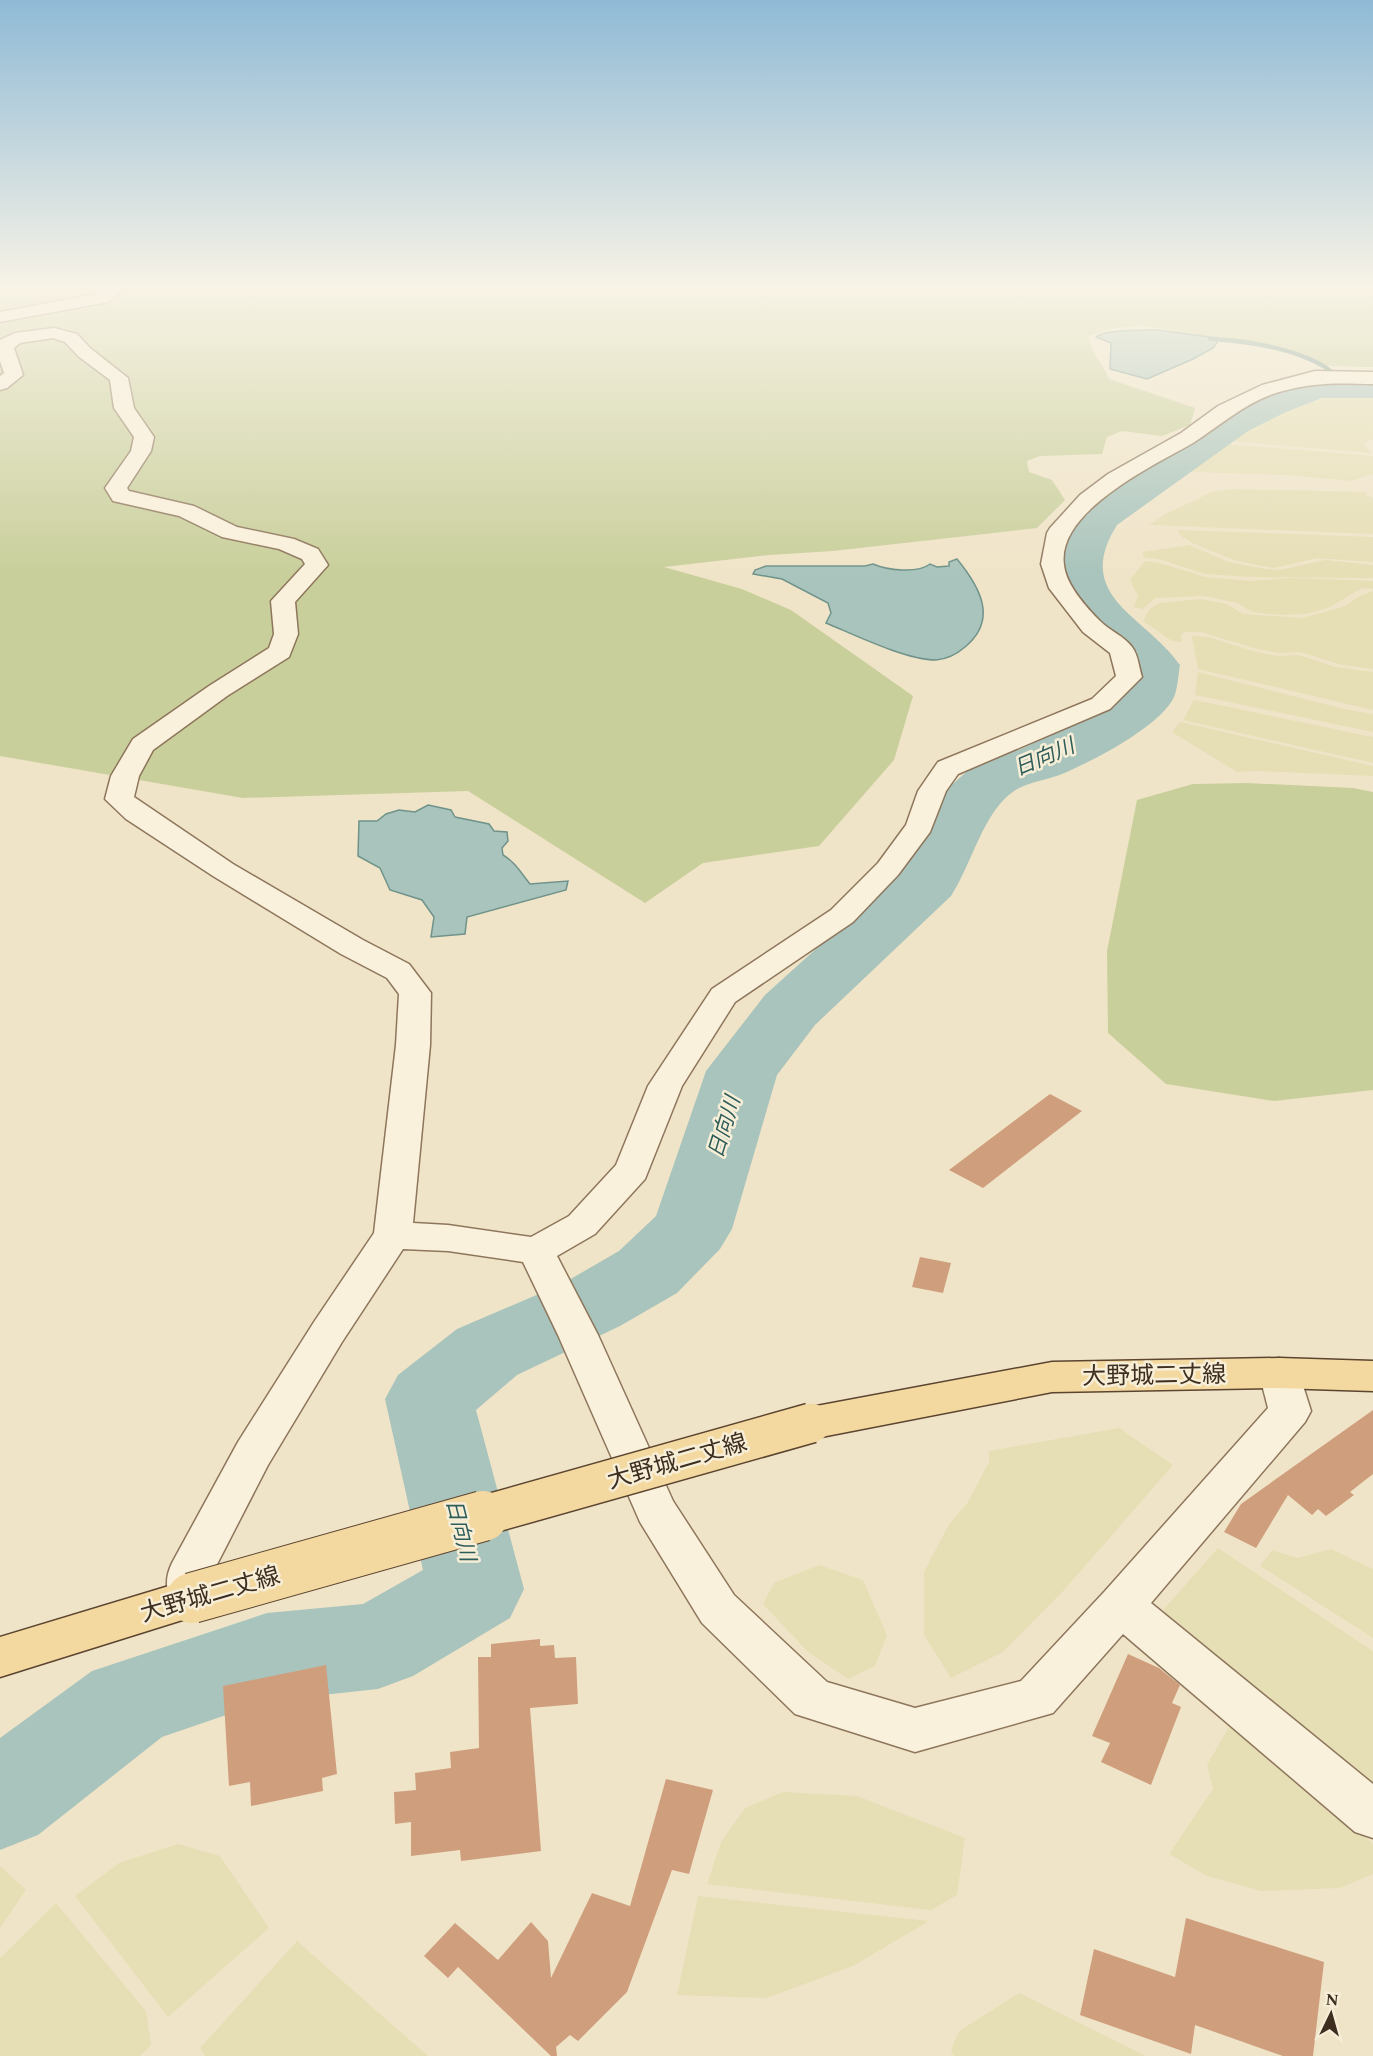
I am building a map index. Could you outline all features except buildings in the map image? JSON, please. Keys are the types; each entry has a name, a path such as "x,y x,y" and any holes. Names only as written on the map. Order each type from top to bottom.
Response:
{"main road":[{"name":"大野城二丈線","path":"0,1657 192,1598 811,1423 1052,1377 1279,1373 1373,1376"}],"street":[{"path":"120,382 124,408 144,437 141,451 116,488 121,496 186,511 230,532 286,544 310,554 317,565 283,601 286,634 280,652 218,691 142,745 125,776 119,799 136,813 223,870 352,947 398,971 415,993 413,1045 393,1234 328,1332 253,1454 188,1576 192,1598"},
{"path":"542,1264 582,1225 632,1170 665,1086 723,996 842,916 888,869 920,826 932,791 948,768 1101,704 1129,677 1122,650 1092,627 1061,588 1052,564 1058,533 1088,500 1115,478 1188,437 1225,410 1269,390 1298,382"},
{"path":"393,1234 448,1238 542,1264 578,1335 655,1510 718,1609 812,1699 915,1730 1036,1698 1121,1605 1290,1411 1279,1373"},
{"path":"1121,1605 1373,1815"}],"shaded area":[{"path":"1373,398 1373,439 1363,444 1372,453 1228,441 1285,412 1321,399"},
{"path":"1226,444 1373,456 1373,474 1351,481 1287,475 1192,472 1190,467"},
{"path":"1232,489 1366,492 1366,495 1373,498 1373,534 1149,525 1165,514 1212,492"},
{"path":"1178,530 1373,537 1373,562 1317,558 1274,568 1234,560 1192,543 1181,536"},
{"path":"1189,545 1229,562 1266,569 1280,570 1325,560 1373,565 1373,578 1249,577 1205,574 1162,560 1143,557 1143,552"},
{"path":"1145,561 1160,563 1205,577 1252,581 1292,578 1373,581 1373,589 1362,588 1328,608 1305,614 1280,615 1252,612 1237,603 1205,596 1155,598 1143,609 1134,607 1138,596 1130,580"},
{"path":"1373,591 1373,669 1342,665 1300,652 1279,653 1257,649 1201,632 1185,632 1181,635 1182,642 1172,641 1143,621 1150,609 1159,603 1200,599 1227,604 1243,614 1302,618 1346,606 1358,597"},
{"path":"1192,636 1208,637 1256,652 1277,656 1299,655 1335,667 1373,672 1373,710 1198,669"},
{"path":"1198,672 1344,709 1373,714 1373,732 1195,695"},
{"path":"1194,700 1373,737 1373,763 1183,720"},
{"path":"1180,722 1373,766 1373,776 1237,772 1172,732"},
{"path":"1119,1428 1173,1465 1065,1589 1003,1652 951,1678 924,1635 924,1572 948,1526 968,1502 989,1462 989,1451"},
{"path":"1218,1548 1373,1651 1373,1791 1163,1610"},
{"path":"1331,1549 1373,1569 1373,1638 1260,1566 1272,1550 1297,1558"},
{"path":"819,1565 863,1580 887,1635 875,1666 848,1679 807,1651 763,1604 774,1583"},
{"path":"1229,1727 1242,1729 1285,1763 1373,1844 1373,1874 1340,1888 1261,1891 1205,1875 1169,1854 1213,1789 1207,1765"},
{"path":"783,1792 857,1796 965,1838 957,1895 931,1910 707,1884 721,1842 745,1808"},
{"path":"178,1844 220,1856 269,1928 168,2017 75,1896 119,1863"},
{"path":"0,1866 26,1890 0,1928"},
{"path":"698,1896 929,1921 853,1966 767,1998 677,1995"},
{"path":"56,1903 146,2011 151,2045 140,2056 0,2056 0,1958"},
{"path":"297,1941 428,2056 205,2056 200,2048"},
{"path":"1019,1993 1146,2056 954,2056 951,2050 959,2031"}],"green space":[{"path":"0,382 1118,382 1195,408 1190,425 1162,436 1122,431 1107,437 1102,454 1040,456 1027,461 1029,472 1052,480 1065,500 1037,528 664,567 742,589 791,610 913,696 894,760 819,846 703,863 645,903 468,791 243,798 0,756"},
{"path":"1246,783 1353,788 1373,792 1373,1090 1274,1101 1166,1084 1108,1033 1107,951 1137,800 1193,784"}],"water":[{"path":"957,559 978,591 983,614 981,625 975,636 962,650 936,660 910,656 826,623 831,613 828,603 782,579 753,574 755,570 766,566 865,566 873,564 886,568 910,570 930,564 937,567 949,566 949,562"},
{"path":"428,805 451,810 455,817 489,824 494,831 507,832 508,841 502,848 503,855 514,864 530,884 568,881 566,890 467,917 465,934 431,937 434,917 422,900 390,890 380,868 358,856 359,821 377,821 386,814 399,810 415,812"}],"waterway":[{"name":"日向川","path":"0,1800 128,1703 267,1657 378,1646 476,1589 429,1399 487,1352 591,1305 648,1272 692,1229 742,1071 790,1010 928,882 968,802 994,778 1042,761 1090,738 1122,717 1147,696 1153,665 1090,604 1077,572 1081,544 1099,516 1233,422 1271,403 1304,390 1322,386 1373,386"}]}
